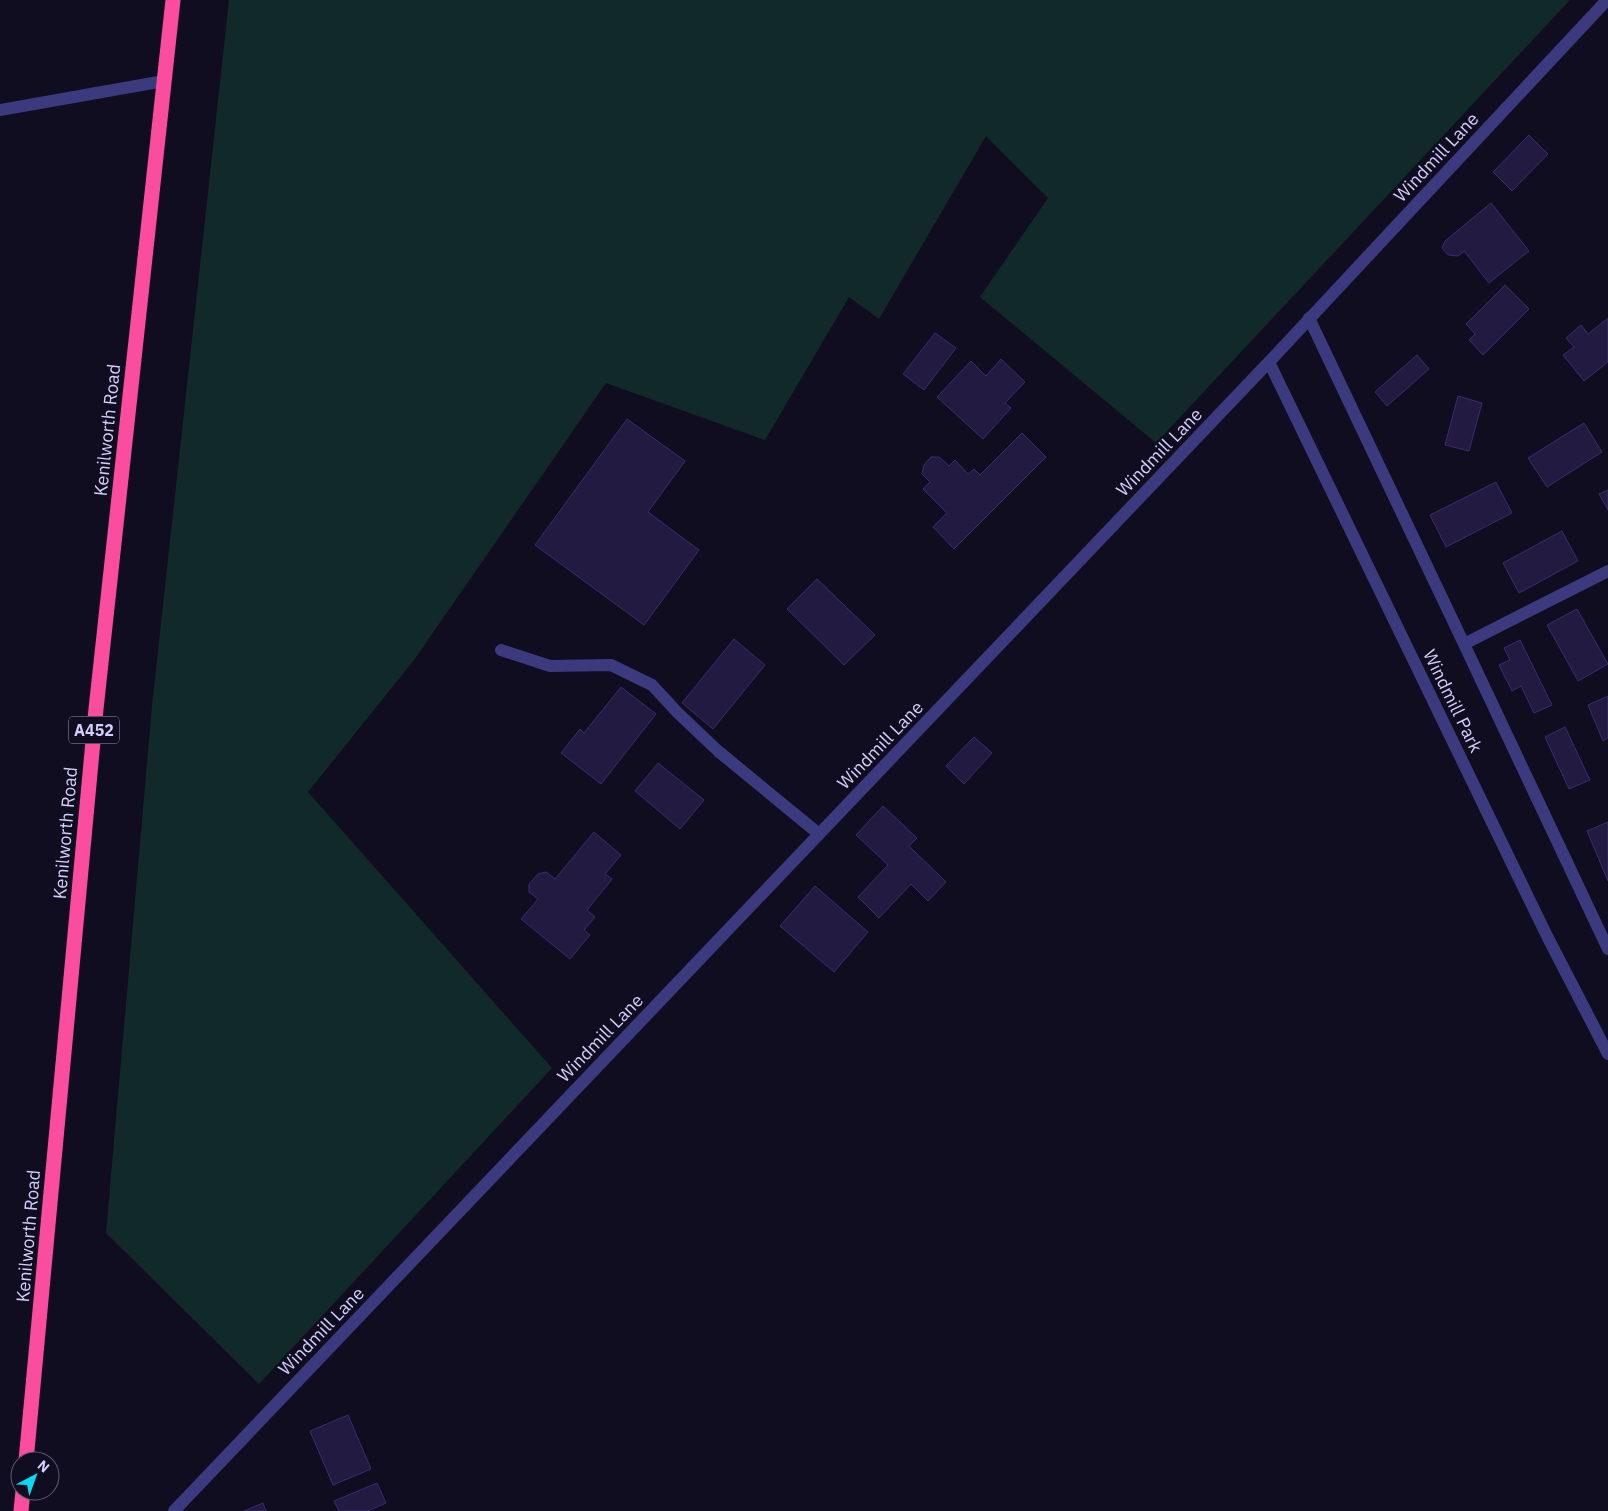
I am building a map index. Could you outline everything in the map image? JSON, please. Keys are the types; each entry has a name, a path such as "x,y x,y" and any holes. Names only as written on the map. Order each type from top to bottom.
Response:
{"highway":[{"name":"Kenilworth Road","path":"27,1451 96,710 173,0"}],"street":[{"name":"Windmill Lane","path":"174,1511 1269,362 1607,0"},
{"path":"0,110 164,81"},
{"name":"Windmill Park","path":"1309,318 1608,949"},
{"name":"Windmill Park","path":"1269,362 1548,936 1608,1054"},
{"name":"Windmill Park","path":"1464,644 1608,571"},
{"path":"501,650 550,666 611,665 652,685 678,714 718,751 819,834"}],"green space":[{"path":"229,0 1570,0 1156,443 980,297 1048,198 986,136 879,319 849,297 765,440 606,383 414,660 308,792 552,1068 259,1384 106,1233 152,706"}],"building":[{"path":"1529,135 1548,154 1512,191 1493,172"},
{"path":"1491,203 1529,251 1489,283 1464,251 1458,256 1448,255 1442,248 1445,241"},
{"path":"1505,285 1529,309 1483,355 1469,340 1475,334 1466,324"},
{"path":"1608,318 1608,362 1584,381 1563,355 1574,347 1566,338 1581,325 1588,334"},
{"path":"935,333 956,348 924,390 903,374"},
{"path":"1417,355 1429,369 1387,406 1375,392"},
{"path":"1001,359 1025,382 1005,403 1011,408 983,439 937,397 971,361 986,376"},
{"path":"1458,396 1482,403 1469,451 1445,445"},
{"path":"627,419 685,461 648,512 699,550 644,625 535,545"},
{"path":"1584,423 1602,452 1547,487 1528,458"},
{"path":"1022,433 1046,457 954,549 933,527 947,513 923,489 930,482 922,474 924,465 931,457 939,457 949,466 955,460 968,474 974,469 980,475"},
{"path":"1496,482 1512,513 1446,547 1430,515"},
{"path":"1608,490 1608,510 1599,494"},
{"path":"1562,531 1578,561 1519,593 1503,563"},
{"path":"817,579 875,635 844,665 787,609"},
{"path":"1577,609 1608,664 1578,681 1547,625"},
{"path":"734,639 765,665 713,729 682,703"},
{"path":"1520,640 1552,705 1534,713 1521,686 1512,691 1499,665 1510,660 1504,648"},
{"path":"621,687 656,714 601,784 561,753 580,729 584,733"},
{"path":"1608,696 1608,738 1603,741 1588,705"},
{"path":"1565,727 1590,780 1569,789 1545,737"},
{"path":"974,737 992,753 964,784 946,766"},
{"path":"658,763 704,800 680,829 635,791"},
{"path":"883,806 917,838 909,846 946,882 928,901 911,884 879,918 858,897 888,865 856,835"},
{"path":"1608,822 1608,881 1587,831"},
{"path":"594,832 621,855 605,874 612,879 587,910 595,917 584,930 590,935 570,959 521,919 538,899 529,892 529,884 538,874 546,872 555,879"},
{"path":"815,886 868,932 834,972 780,926"},
{"path":"348,1415 371,1469 333,1485 310,1431"},
{"path":"377,1483 386,1503 368,1511 339,1511 334,1501"},
{"path":"263,1503 266,1511 244,1511"}]}
